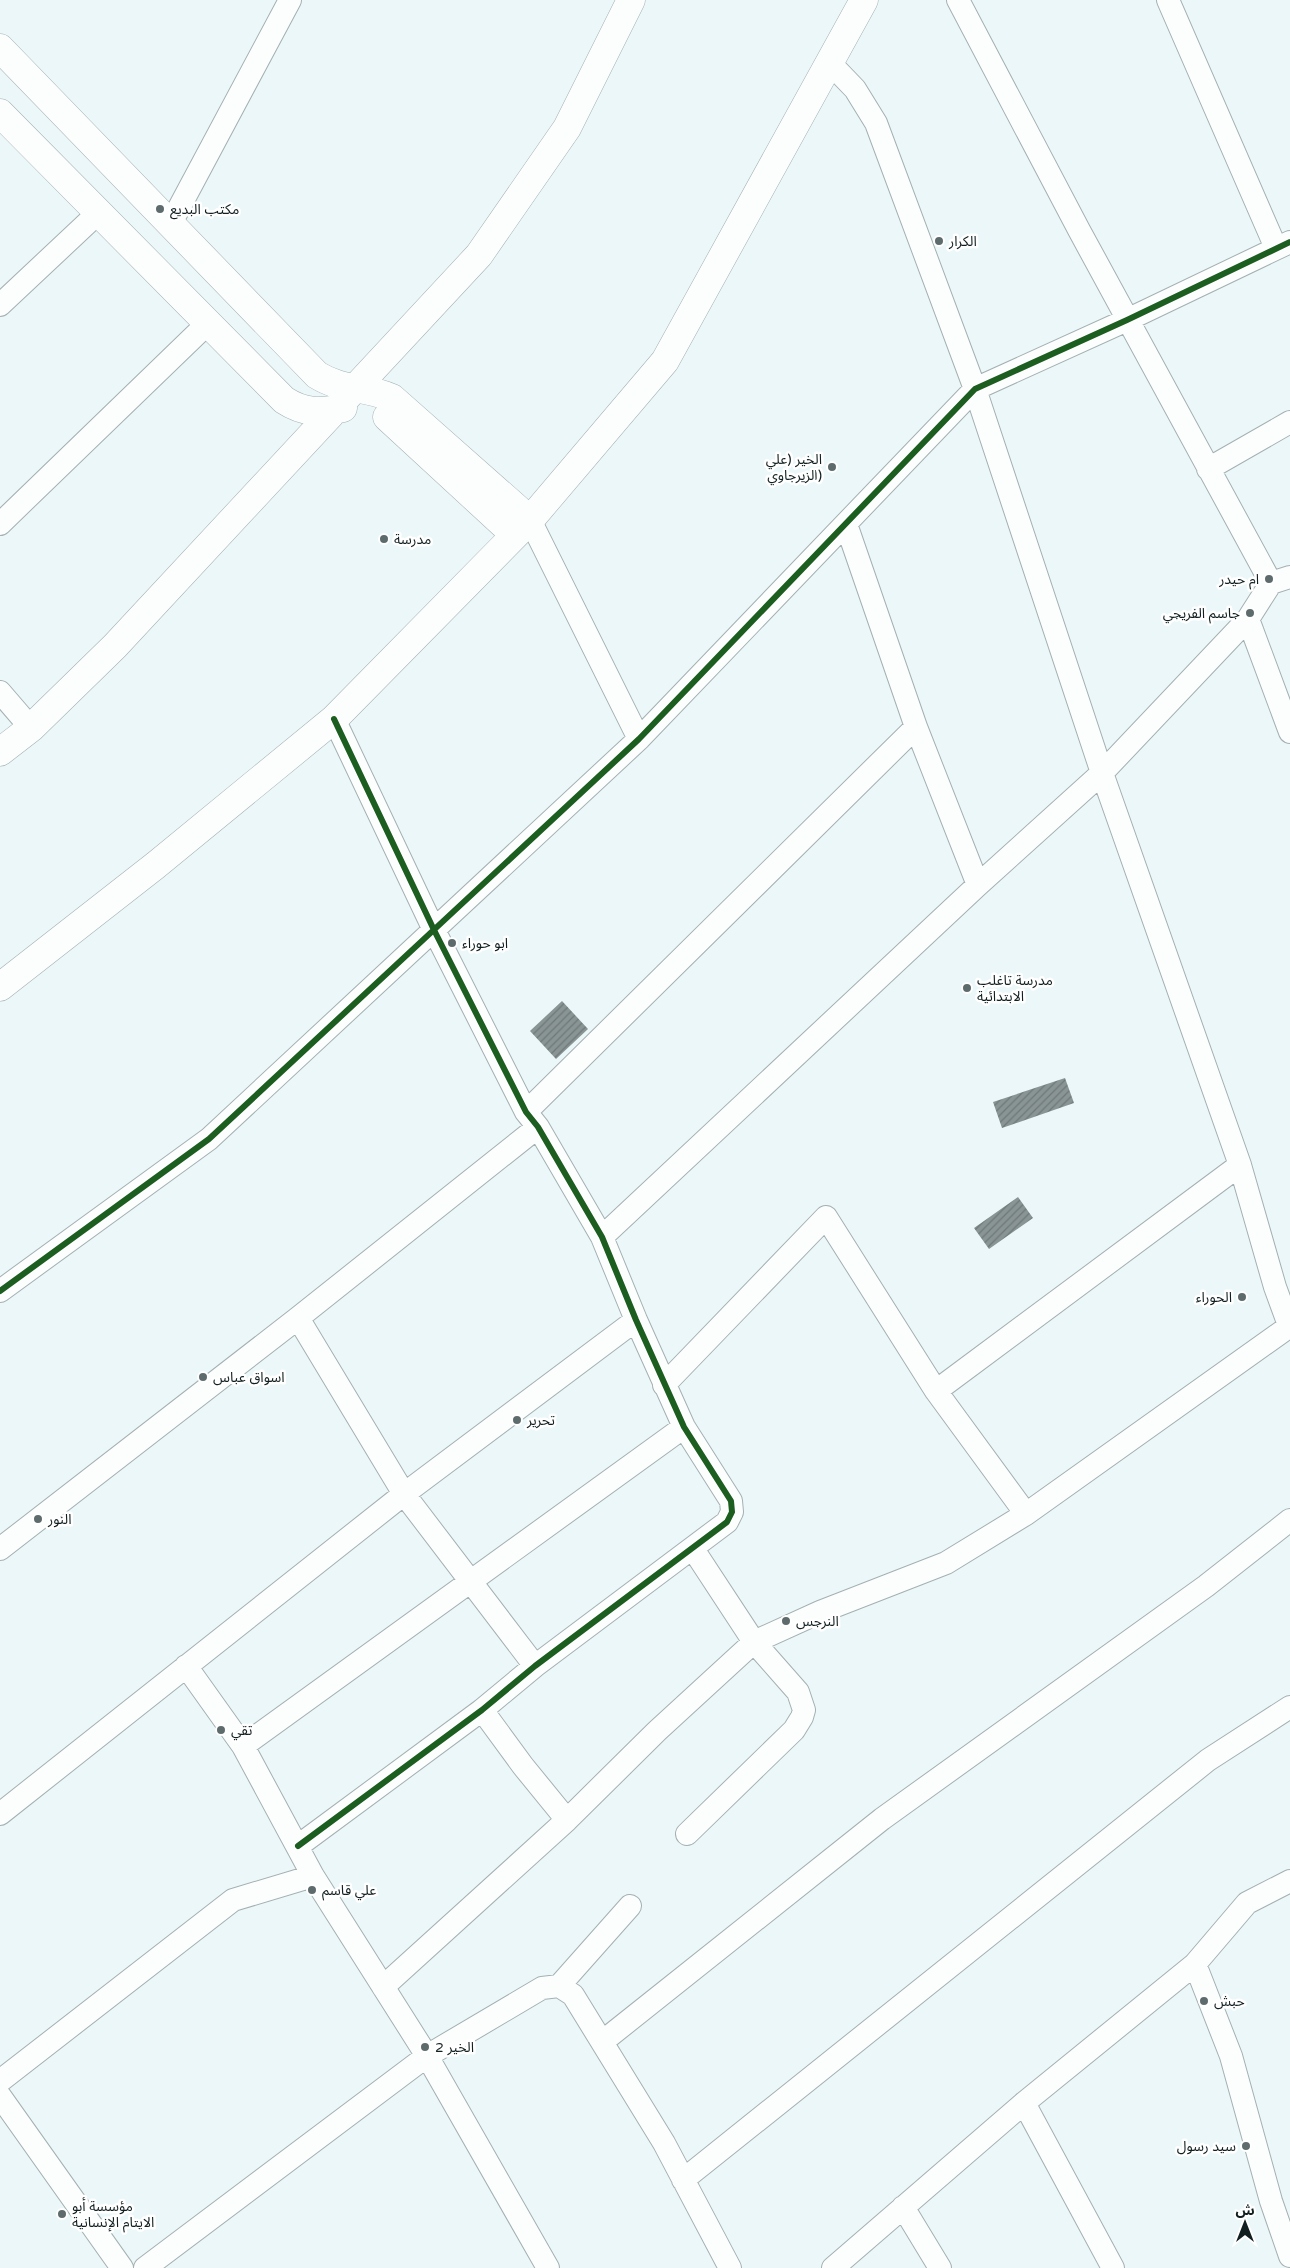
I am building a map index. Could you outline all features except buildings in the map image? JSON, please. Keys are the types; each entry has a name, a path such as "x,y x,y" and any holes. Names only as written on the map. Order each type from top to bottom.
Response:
{"street":[{"path":"171,223 290,0"},
{"path":"0,752 31,728 115,646 479,255 567,128 631,0"},
{"path":"0,987 156,865 334,719 523,527 665,361 864,0"},
{"path":"602,1237 978,885 1102,773 1248,619 1280,580 1208,469 958,0"},
{"path":"0,1291 209,1140 639,739 975,389 1128,320 1283,245 1168,0"},
{"path":"0,48 317,375 342,387 380,392 402,405 523,527 639,739"},
{"path":"383,1986 567,1820 657,1731 754,1642 820,1612 946,1563 1026,1514 1214,1383 1290,1327 1275,1287 1240,1165 1102,773 975,389 876,123 855,89 829,62"},
{"path":"0,114 206,324 284,400 292,406 312,412 358,407 379,412 389,418 523,527"},
{"path":"0,305 98,212"},
{"path":"0,524 206,324"},
{"path":"1208,469 1290,422"},
{"path":"846,524 916,727 978,885"},
{"path":"1248,619 1290,732"},
{"path":"0,692 31,728"},
{"path":"298,1846 482,1710 535,1666 693,1549 728,1522 732,1512 731,1501 684,1427 664,1385 602,1237 532,1120 434,930 334,719"},
{"path":"0,1549 298,1318 532,1120 916,727"},
{"path":"936,1391 1240,1165"},
{"path":"664,1385 826,1217 936,1391 1026,1514"},
{"path":"298,1318 404,1494 535,1666"},
{"path":"0,1814 404,1494 636,1320"},
{"path":"243,1746 684,1427"},
{"path":"602,2042 882,1820 1206,1586 1290,1520"},
{"path":"687,1834 794,1730 804,1710 798,1692 754,1642 693,1549"},
{"path":"186,1666 243,1746 313,1876 427,2056 545,2267"},
{"path":"683,2180 1208,1760 1290,1707"},
{"path":"482,1710 523,1766 567,1820"},
{"path":"0,2081 234,1900 313,1876"},
{"path":"832,2268 1024,2103 1195,1964 1247,1903 1290,1882"},
{"path":"558,1986 630,1906"},
{"path":"1195,1964 1230,2056 1271,2201 1290,2256"},
{"path":"145,2268 427,2056 542,1988 558,1986 573,1995 664,2143 730,2268"},
{"path":"0,2096 122,2268"},
{"path":"1024,2103 1113,2268"},
{"path":"903,2207 940,2268"}],"cycle path":[{"path":"0,1291 209,1139 639,739 975,389 1127,320 1290,242"},
{"path":"298,1846 482,1710 535,1666 727,1522 732,1512 731,1501 684,1427 636,1320 602,1237 538,1127 526,1112 434,930 334,719"}],"place":[{"name":"مكتب البديع","path":"160,209"},
{"name":"الكرار","path":"939,241"},
{"name":"الخير (علي الزيرجاوي)","path":"832,467"},
{"name":"مدرسة","path":"384,539"},
{"name":"ام حيدر","path":"1269,579"},
{"name":"جاسم الفريجي","path":"1250,613"},
{"name":"ابو حوراء","path":"452,943"},
{"name":"مدرسة تاغلب الابتدائية","path":"967,988"},
{"name":"الحوراء","path":"1242,1297"},
{"name":"اسواق عباس","path":"203,1377"},
{"name":"تحرير","path":"517,1420"},
{"name":"النور","path":"38,1519"},
{"name":"النرجس","path":"786,1621"},
{"name":"تقي","path":"221,1730"},
{"name":"علي قاسم","path":"312,1890"},
{"name":"حبش","path":"1204,2001"},
{"name":"الخير 2","path":"425,2047"},
{"name":"سيد رسول","path":"1246,2146"},
{"name":"مؤسسة أبو الايتام الإنسانية","path":"62,2214"}]}
